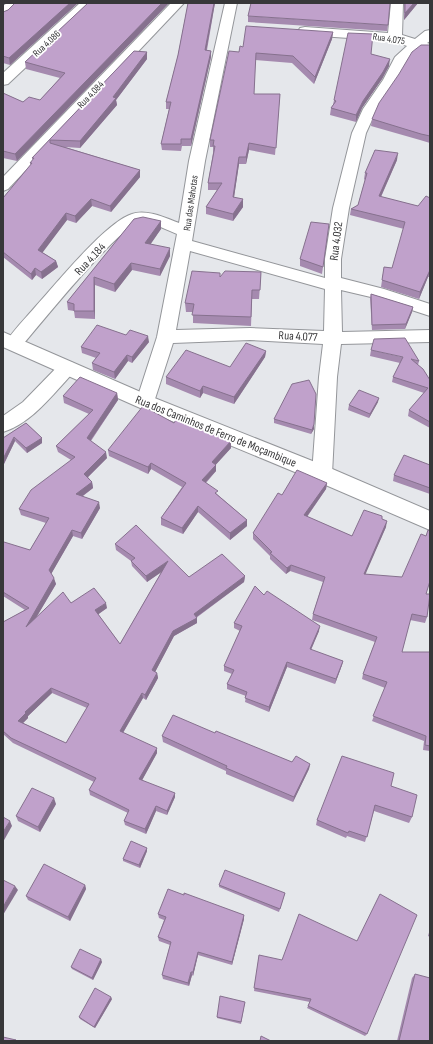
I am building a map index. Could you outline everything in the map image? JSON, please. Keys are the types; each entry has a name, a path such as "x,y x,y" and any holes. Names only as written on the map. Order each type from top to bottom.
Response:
{"street":[{"path":"3,13 15,3"},
{"name":"Rua 4.086","path":"3,82 88,3"},
{"name":"Rua 4.084","path":"3,186 178,3"},
{"name":"Rua das Mahotas","path":"145,402 166,337 185,237 197,161 231,3"},
{"path":"395,37 395,16 397,3"},
{"path":"227,27 243,28"},
{"name":"Rua 4.075","path":"290,30 395,37 424,46"},
{"name":"Rua 4.032","path":"322,474 328,377 333,338 333,259 341,208 359,133 370,109 390,80 402,57 424,46 430,34"},
{"name":"Rua 4.184","path":"8,341 116,231 126,222 135,218 143,218 185,237 334,284 378,293 430,310"},
{"name":"Rua 4.077","path":"166,337 250,334 333,338 430,336"},
{"name":"Rua dos Caminhos de Ferro de Moçambique","path":"8,341 145,402 322,474 430,521"},
{"path":"3,424 15,418 35,401 67,368"}],"building":[{"path":"15,3 70,3 9,58 3,56 3,12 8,10"},
{"path":"88,3 162,3 15,154 3,151 3,93 23,102 29,97 40,100 65,73 25,62"},
{"path":"188,3 214,3 205,50 211,51 191,139 181,139 181,144 161,144 171,102 166,102 178,55"},
{"path":"251,3 390,3 388,25 248,16"},
{"path":"405,3 414,3 405,13"},
{"path":"246,26 333,32 315,77 293,56 256,53 254,94 280,94 276,148 249,143 246,157 239,157 233,197 243,199 233,214 206,207 222,183 208,183 215,146 213,146 214,140 210,140 229,51 239,52 240,46 243,47"},
{"path":"348,33 373,34 371,54 390,59 363,101 356,115 331,108 336,101 334,100"},
{"path":"421,45 430,45 430,136 372,119 379,103 412,52"},
{"path":"134,51 147,52 113,97 116,98 80,141 50,140 50,143 140,170 110,206 91,199 75,216 66,213 38,250 56,261 41,272 35,268 31,274 3,252 3,198 32,163 30,163 34,158 32,158"},
{"path":"375,150 398,153 379,196 418,206 426,196 430,198 430,270 420,292 382,280 384,267 392,268 405,222 351,209 358,205 367,173 365,173"},
{"path":"143,217 161,221 145,243 170,248 160,269 131,263 114,284 94,277 94,311 74,311 74,304 67,302 134,219"},
{"path":"311,222 329,224 323,267 300,259"},
{"path":"192,271 220,273 220,277 225,271 261,272 260,290 252,290 251,317 192,315 194,304 185,303"},
{"path":"371,294 413,307 406,324 372,325"},
{"path":"97,325 126,335 130,330 148,336 132,357 127,355 114,372 92,363 100,353 81,347"},
{"path":"405,338 419,361 411,359 423,369 430,380 430,422 409,410 428,388 393,377 403,357 371,350 374,339"},
{"path":"246,343 266,351 234,397 203,386 200,391 166,377 186,350 230,367"},
{"path":"80,377 117,393 87,438 106,452 84,474 92,482 76,494 99,502 81,533 72,530 49,570 54,578 26,627 63,592 71,603 94,588 106,603 95,610 120,644 168,561 146,576 131,561 135,558 115,544 136,525 189,577 222,554 245,576 194,614 197,618 173,631 152,670 157,673 145,695 142,693 120,731 157,748 139,779 175,793 167,811 156,806 145,829 124,821 129,810 89,790 96,778 11,738 3,731 3,622 29,608 3,592 3,543 4,542 30,550 49,518 19,509 31,490 75,457 56,446 93,410 63,396","holes":["51,688 89,704 66,743 18,721 26,713 25,712"]},
{"path":"309,380 316,394 314,424 312,430 274,419 292,384"},
{"path":"359,390 379,398 370,414 349,405"},
{"path":"143,406 174,423 177,418 231,441 212,462 216,465 202,480 218,491 215,493 247,520 230,533 198,506 182,528 161,518 186,483 151,463 148,467 108,450"},
{"path":"26,423 42,438 26,448 14,437 3,459 3,438"},
{"path":"404,455 430,465 430,488 394,475"},
{"path":"297,470 327,483 304,515 352,536 364,510 382,516 382,519 387,521 364,574 402,577 421,534 426,536 428,530 430,531 430,581 426,594 430,594 427,617 412,614 402,652 430,652 430,746 425,745 426,736 373,716 387,682 363,674 377,637 313,614 325,577 291,565 287,568 270,553 272,552 253,533 278,493 282,495"},
{"path":"255,586 264,595 267,591 320,626 310,649 343,661 336,679 287,662 269,707 245,698 247,692 227,684 234,670 224,666 242,626 234,623"},
{"path":"173,715 215,733 216,731 292,762 296,756 310,764 294,797 226,768 227,766 162,736"},
{"path":"342,756 394,773 391,786 417,795 412,817 375,805 367,837 349,831 348,833 317,820"},
{"path":"32,788 54,798 38,827 16,816"},
{"path":"3,817 10,821 3,832"},
{"path":"131,841 147,848 139,865 123,859"},
{"path":"44,864 85,885 68,917 26,896"},
{"path":"225,870 285,893 280,909 219,885"},
{"path":"3,880 15,886 3,907"},
{"path":"168,889 184,895 184,893 244,915 232,962 198,952 193,972 191,972 188,983 162,975 171,942 158,937 166,917 158,914"},
{"path":"380,894 417,915 367,1034 308,1006 311,999 254,988 259,955 282,960 299,914 357,941"},
{"path":"80,949 101,959 92,978 71,967"},
{"path":"415,974 430,978 430,1041 399,1041"},
{"path":"95,988 111,997 94,1027 79,1017"},
{"path":"220,996 245,1002 241,1022 217,1017"},
{"path":"261,1036 271,1041 260,1041"},
{"path":"3,1037 16,1040 3,1041"}]}
